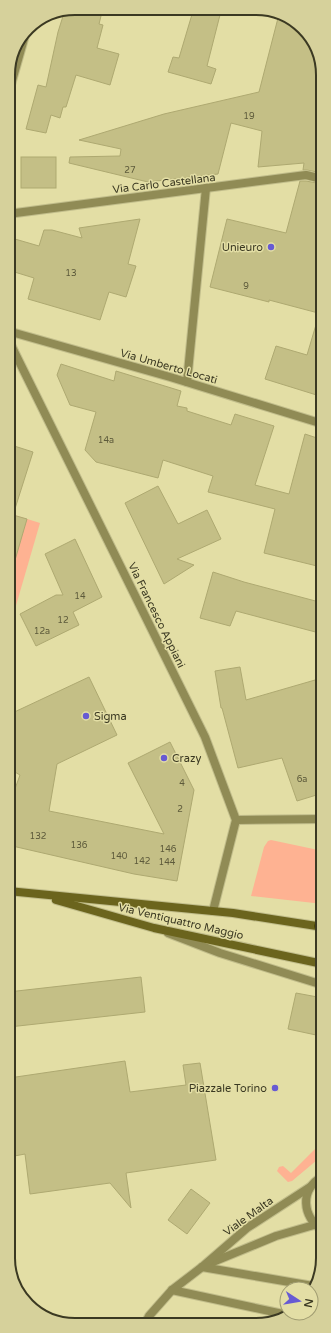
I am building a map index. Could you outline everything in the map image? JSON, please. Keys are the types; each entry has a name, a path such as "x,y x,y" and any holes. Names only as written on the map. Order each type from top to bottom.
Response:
{"main road":[{"name":"Via Ventiquattro Maggio","path":"15,892 213,911 316,925"},
{"name":"Via Ventiquattro Maggio","path":"36,894 154,928 316,963"}],"street":[{"path":"15,71 21,48"},
{"name":"Via Carlo Castellana","path":"15,213 306,175 316,178"},
{"path":"187,382 206,188"},
{"name":"Via Umberto Locati","path":"15,333 187,382 316,422"},
{"name":"Via Francesco Appiani","path":"15,353 205,737 236,820"},
{"path":"213,911 236,820 316,819"},
{"path":"154,928 220,953 316,982"},
{"name":"Viale Malta","path":"148,1318 172,1290 202,1267 247,1228 310,1187 316,1181"},
{"path":"310,1187 306,1196 306,1206 314,1225"},
{"name":"Viale Malta","path":"202,1267 276,1236 314,1225"},
{"path":"202,1267 284,1281"},
{"path":"172,1290 279,1313"}],"shaded area":[{"path":"15,515 40,523 15,609"},
{"path":"271,840 316,850 316,903 251,896 264,847 268,841"},
{"path":"316,1148 316,1161 292,1181 288,1182 277,1171 279,1167 283,1166 291,1173"}],"building":[{"path":"101,15 99,24 103,25 97,48 119,54 110,85 76,75 66,107 63,107 60,118 51,115 46,133 26,129 38,85 46,87 63,16"},
{"path":"192,15 220,15 207,66 216,69 211,84 168,72 173,57 179,58"},
{"path":"278,19 292,27 304,39 314,60 316,75 316,172 303,170 304,163 258,167 262,131 231,123 218,174 148,182 69,163 70,157 120,156 121,149 79,140 164,114 259,92"},
{"path":"21,157 56,157 56,188 21,188"},
{"name":"Unieuro","path":"300,181 316,183 316,312 210,287 227,219 286,233"},
{"path":"140,219 128,264 136,266 126,297 109,292 100,320 28,299 34,278 15,272 15,239 39,246 44,230 52,230 82,238 79,228"},
{"path":"316,325 316,395 265,379 276,346 307,355"},
{"path":"61,364 114,381 116,371 181,391 177,406 187,408 187,411 231,425 235,414 274,426 255,485 289,494 305,434 316,438 316,566 264,553 275,509 208,492 213,476 163,460 158,478 96,462 85,450 96,412 70,405 57,375"},
{"path":"15,446 33,452 15,509"},
{"path":"158,486 178,524 207,510 221,539 177,559 194,565 164,584 125,503"},
{"path":"15,516 27,519 15,560"},
{"path":"75,539 102,597 73,612 79,625 36,646 20,614 56,595 63,595 45,554"},
{"path":"213,572 316,601 316,632 236,611 230,626 200,618"},
{"path":"240,667 246,700 315,680 316,795 297,801 282,758 238,768 221,708 215,671"},
{"path":"89,677 117,735 57,764 49,811 164,834 128,763 170,742 194,790 177,881 134,874 15,847 15,789 20,775 15,772 15,712"},
{"path":"141,977 145,1012 15,1026 15,991"},
{"path":"296,993 316,997 316,1035 288,1029"},
{"path":"125,1061 130,1092 186,1085 183,1065 200,1063 216,1160 126,1173 131,1208 110,1183 30,1194 25,1154 15,1156 15,1077"},
{"path":"191,1189 210,1203 187,1234 168,1220"}],"place":[{"name":"Unieuro","path":"271,247"},
{"name":"Sigma","path":"86,716"},
{"name":"Crazy","path":"164,758"},
{"name":"Piazzale Torino","path":"275,1088"}]}
